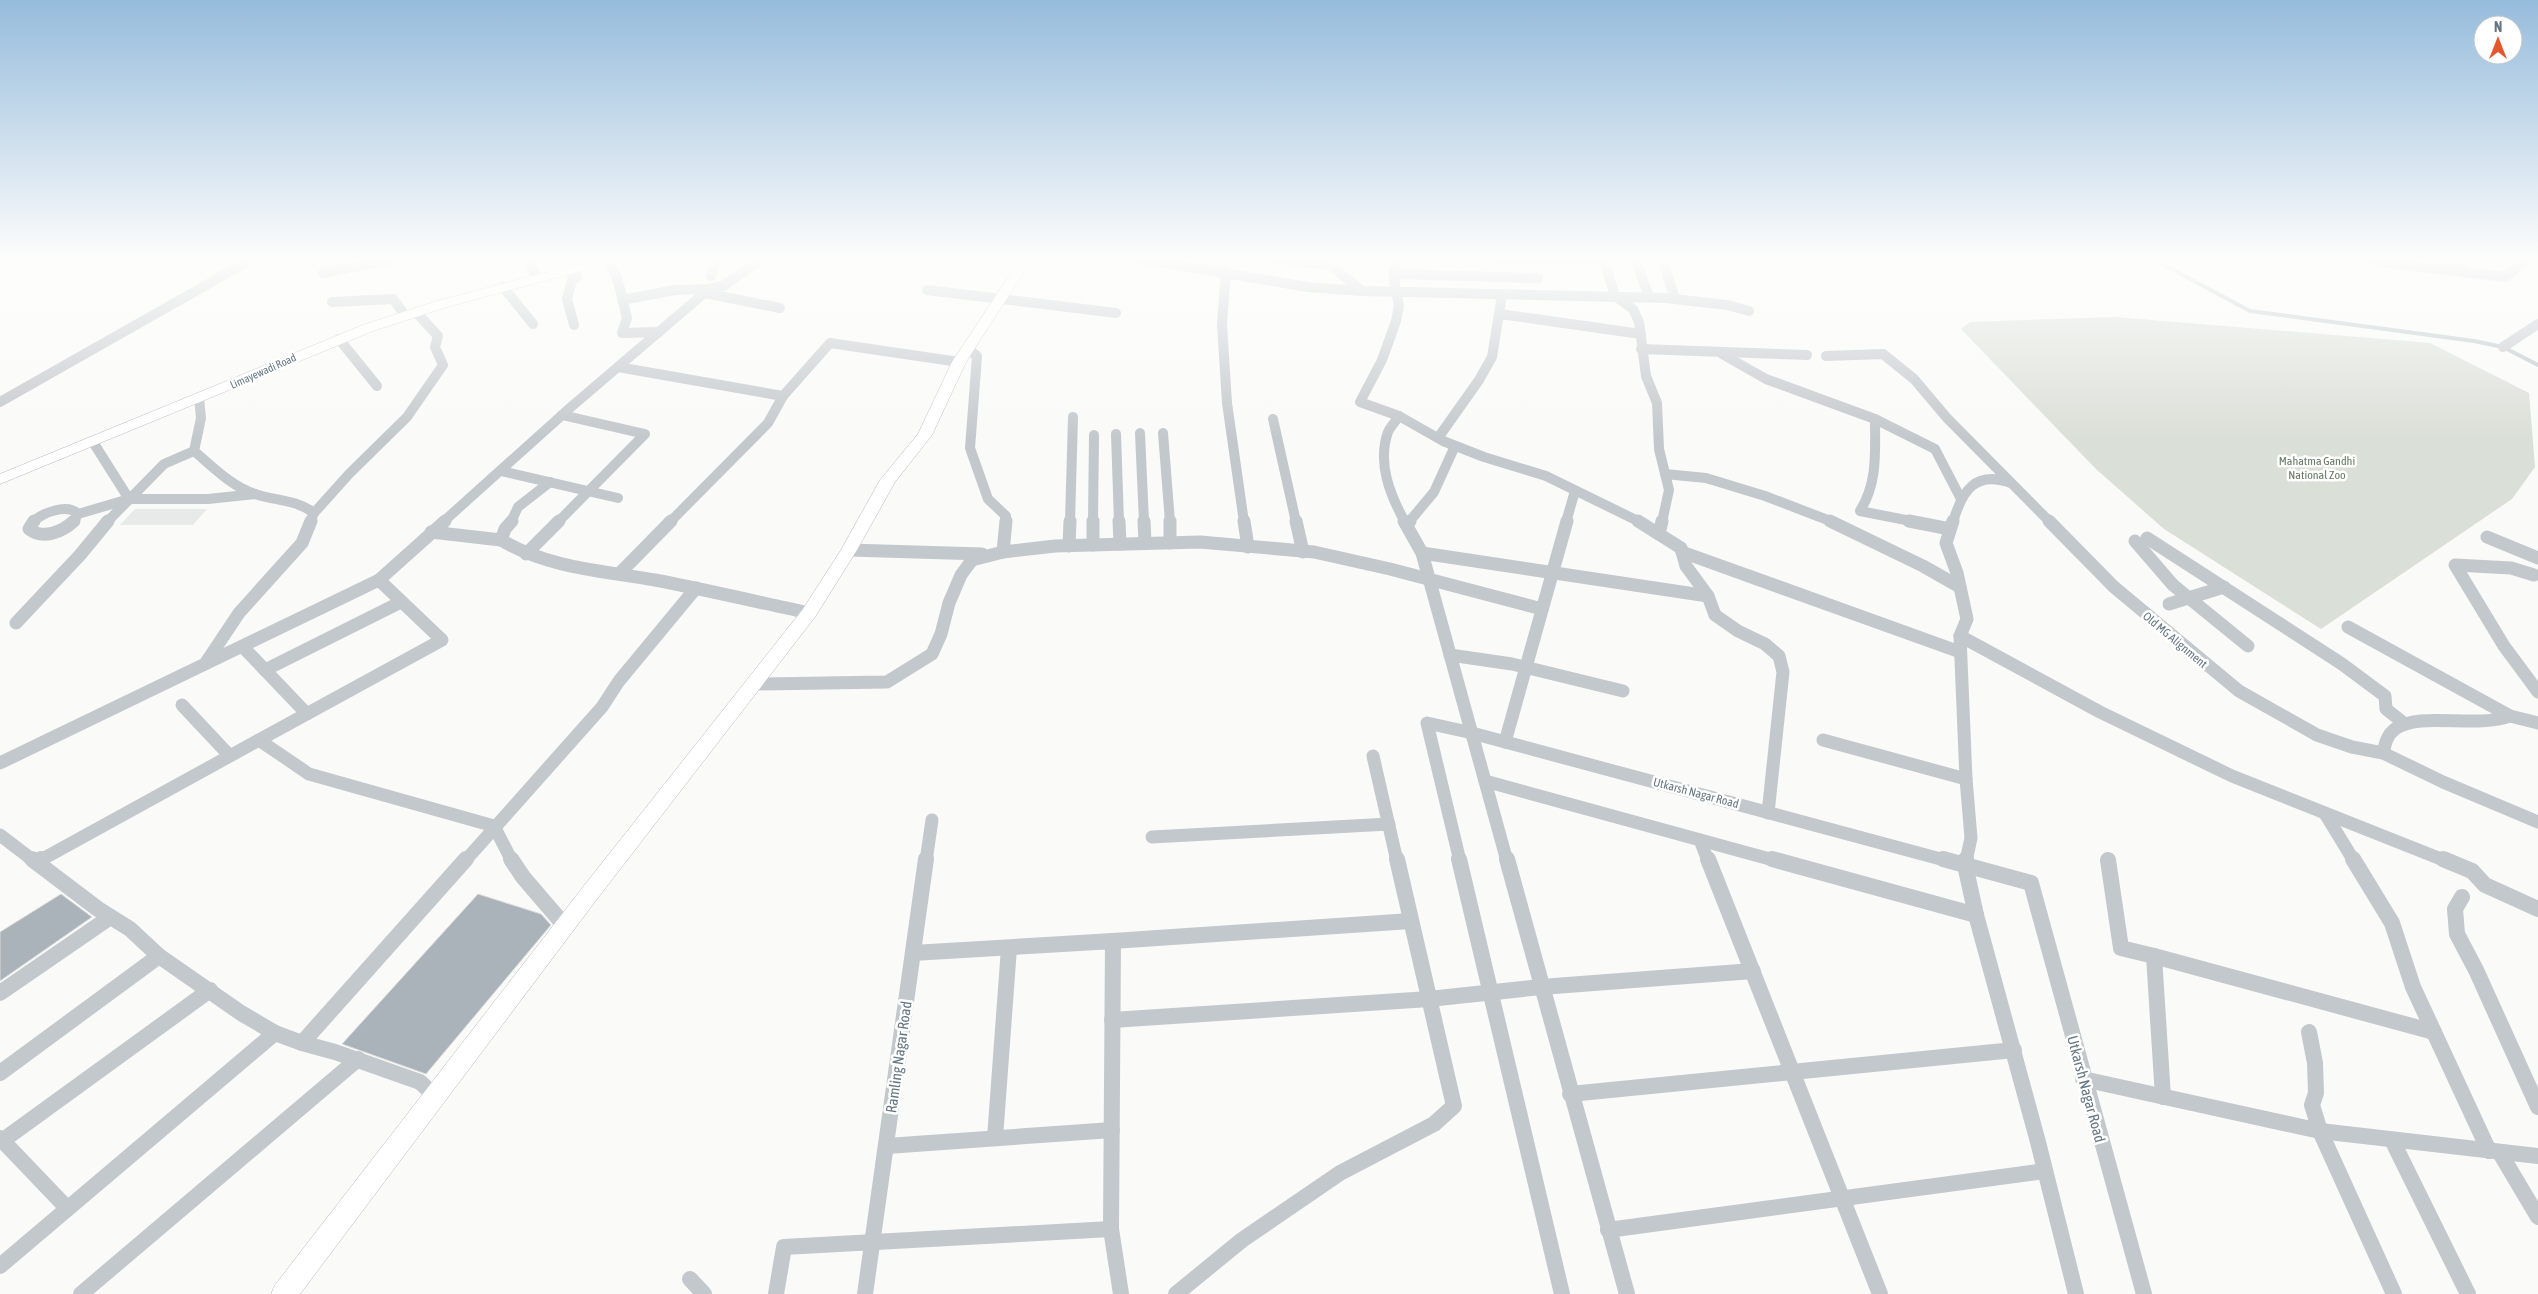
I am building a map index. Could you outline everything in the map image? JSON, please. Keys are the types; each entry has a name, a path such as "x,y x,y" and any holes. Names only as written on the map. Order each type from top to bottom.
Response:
{"street":[{"path":"0,402 147,318"},
{"name":"Limayewadi Road","path":"197,396 310,344 379,318"},
{"name":"Limayewadi Road","path":"197,396 338,339 398,318"},
{"path":"204,665 239,613 302,543 314,513 349,474 407,417 443,365 435,347 438,336 422,318"},
{"path":"528,318 533,324"},
{"path":"572,318 574,325"},
{"path":"627,318 622,333 659,332"},
{"path":"0,763 379,580 562,415 675,318"},
{"path":"284,1294 565,926 809,613 849,550 888,480 926,435 964,356 988,318"},
{"path":"1222,318 1227,403 1248,547"},
{"path":"1396,318 1382,360 1360,402 1399,416 1455,446 1546,476 1575,492 1638,520 1681,548 1686,566 1708,596 1715,615 1738,631 1765,644 1779,656 1783,672 1768,812"},
{"path":"1438,438 1480,380 1492,357 1499,318"},
{"path":"1531,318 1641,334"},
{"path":"1637,318 1641,334 1640,349 1646,376 1657,403 1659,449 1669,490 1659,534"},
{"path":"2503,347 2538,324"},
{"path":"338,339 377,386"},
{"path":"620,574 768,423 783,396 830,343 978,356 970,448 988,499 1006,516 999,553"},
{"path":"1640,349 1722,354 1807,355"},
{"path":"1722,354 1766,379 1875,419 1918,438 1935,449 1961,499"},
{"name":"Old MG Alignment","path":"1826,356 1883,354 1914,379 1947,418 2114,587 2239,691 2317,736 2352,747 2383,753 2443,782 2538,822"},
{"path":"618,367 783,396"},
{"path":"0,479 93,442 197,396"},
{"path":"194,451 201,418 197,396"},
{"path":"0,472 197,396"},
{"path":"526,554 645,434 562,415"},
{"path":"1399,416 1388,432 1383,467 1395,504 1422,553 1430,580 1570,1094 1627,1294"},
{"path":"1069,546 1072,417"},
{"path":"1273,419 1303,552"},
{"path":"1875,419 1876,472 1868,500 1860,511 1950,529"},
{"path":"1162,433 1170,501 1170,543"},
{"path":"1116,434 1120,544"},
{"path":"1140,434 1145,544"},
{"path":"1093,545 1094,435"},
{"path":"93,442 129,499"},
{"path":"1407,525 1434,492 1455,446"},
{"path":"194,451 226,478 256,494 303,504 314,513"},
{"path":"16,623 80,555 129,499 164,464 194,451"},
{"path":"501,471 618,498"},
{"path":"1665,474 1706,478 1765,496 1838,524 1923,566 1960,587"},
{"path":"2011,484 2000,479 1973,482 1961,499 1946,543 1950,561 1958,573 1967,619 1960,636 1966,779 1971,838 1965,865 1976,916 2014,1050 2076,1294"},
{"path":"501,540 504,529 515,518 518,507 550,482"},
{"path":"1505,742 1575,492"},
{"path":"78,514 129,499 208,499 256,494"},
{"path":"431,532 501,540 514,550 547,561 696,588 809,613"},
{"path":"2487,537 2538,558"},
{"path":"2248,646 2173,585 2141,540 2224,587 2342,664 2386,696 2386,710 2405,724"},
{"path":"849,550 999,553 1069,546 1200,542 1303,552 1353,560 1542,609"},
{"path":"1682,552 1960,652"},
{"path":"755,684 887,682 932,654 941,634 949,602 961,575 972,560 999,553"},
{"path":"1422,553 1708,596"},
{"path":"2534,575 2511,568 2455,564 2504,646 2538,692"},
{"path":"36,862 442,640 379,580"},
{"path":"2169,604 2224,587"},
{"path":"302,1043 602,707 619,681 696,588"},
{"path":"265,670 402,602"},
{"path":"2348,627 2510,716 2538,723"},
{"path":"1960,636 2100,712 2206,764 2326,814 2472,871 2484,885 2538,909"},
{"path":"243,647 307,714"},
{"path":"1450,656 1527,667 1623,691"},
{"path":"182,705 230,755"},
{"path":"2383,753 2384,743 2389,735 2405,724 2431,721 2480,723 2510,716"},
{"name":"Utkarsh Nagar Road","path":"1490,991 1427,723 1472,733 2031,883 2144,1294"},
{"path":"259,740 309,774 494,826 509,858 528,884 551,906 565,926"},
{"path":"1823,740 1966,779"},
{"path":"1176,1294 1242,1240 1340,1173 1434,1124 1454,1106 1373,756"},
{"path":"1485,781 1976,916"},
{"path":"2326,814 2392,923 2413,987 2434,1032 2495,1152 2538,1218"},
{"name":"Ramling Nagar Road","path":"865,1294 932,820"},
{"path":"1152,837 1389,824"},
{"path":"0,835 109,918 130,929 158,956 241,1013 276,1033 302,1043 358,1059 420,1082 435,1096"},
{"path":"1700,840 1880,1294"},
{"path":"2108,860 2121,948 2434,1032"},
{"path":"2462,897 2455,909 2457,934 2476,970 2538,1107"},
{"path":"0,992 109,918"},
{"path":"913,953 1411,921"},
{"path":"1113,940 1111,1229 1121,1294"},
{"path":"995,1138 1009,948"},
{"path":"0,1073 158,956"},
{"path":"2154,956 2163,1097"},
{"path":"1112,1020 1429,999 1490,991 1753,971"},
{"path":"67,1208 1,1139 210,990"},
{"path":"1490,991 1562,1294"},
{"path":"2309,1032 2316,1063 2316,1093 2312,1105 2320,1131 2394,1294"},
{"path":"0,1266 276,1033"},
{"path":"1570,1094 2014,1050"},
{"path":"81,1294 358,1059"},
{"path":"2084,1080 2320,1131 2538,1156"},
{"path":"887,1146 1112,1130"},
{"path":"2392,1140 2468,1294"},
{"path":"1608,1230 2046,1171"},
{"path":"776,1294 784,1247 1111,1229"},
{"path":"690,1279 704,1294"}],"shaded area":[{"path":"135,509 207,509 193,525 120,525"}],"green space":[{"name":"Mahatma Gandhi National Zoo","path":"2132,318 2430,343 2529,393 2535,467 2512,499 2321,629 2164,529 2096,469 1961,329 1970,322"}],"building":[{"path":"61,894 92,917 0,981 0,932"},
{"path":"478,894 541,914 551,925 426,1074 342,1044"}],"waterway":[{"path":"2305,318 2474,341 2503,347 2538,365"}]}
